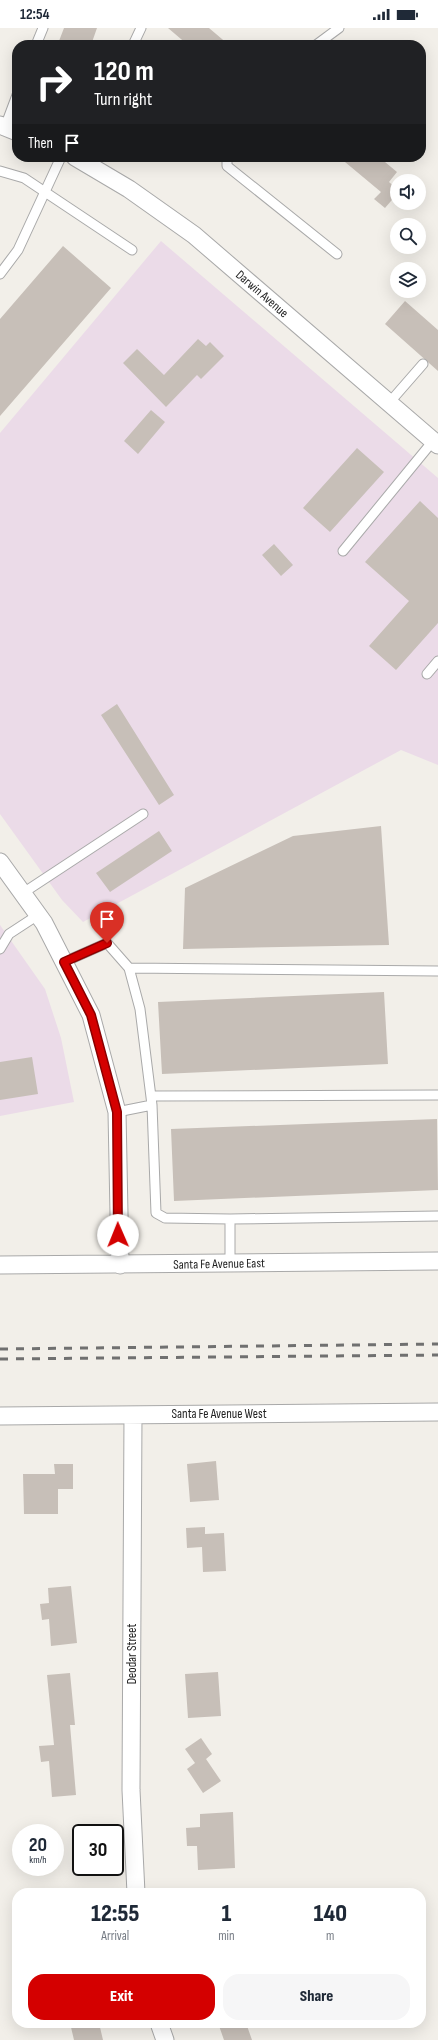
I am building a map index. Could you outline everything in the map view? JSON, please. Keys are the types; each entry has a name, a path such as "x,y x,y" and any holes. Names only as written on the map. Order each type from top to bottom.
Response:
{"street":[{"name":"Darwin Avenue","path":"83,162 129,189 194,235 436,443"},
{"path":"0,862 38,914 91,1015 117,1112 120,1264"},
{"name":"Santa Fe Avenue East","path":"0,1265 438,1261"},
{"name":"Santa Fe Avenue West","path":"0,1416 438,1412"},
{"name":"Deodar Street","path":"133,1415 131,1790 136,1888"},
{"path":"161,2028 165,2040"}],"lane":[{"path":"38,40 43,28"},
{"path":"135,40 141,28"},
{"path":"323,40 339,28"},
{"path":"7,128 12,112"},
{"path":"0,274 18,250 59,162"},
{"path":"227,162 227,166 337,254"},
{"path":"0,171 24,178 132,250"},
{"path":"389,403 424,364"},
{"path":"343,551 436,443"},
{"path":"427,674 438,661"},
{"path":"23,893 143,814"},
{"path":"0,949 9,934 38,914"},
{"path":"64,962 107,943 129,968 140,1009 151,1096 156,1213 165,1218 230,1219 438,1216"},
{"path":"129,968 438,971"},
{"path":"151,1096 438,1095"},
{"path":"117,1112 152,1106"},
{"path":"230,1219 230,1264"}],"shaded area":[{"path":"161,241 438,478 438,765 401,750 83,922 62,900 0,814 0,433"},
{"path":"0,925 45,989 61,1038 74,1102 0,1116"}],"building":[{"path":"64,28 97,28 93,40 59,40"},
{"path":"168,28 209,28 223,40 182,40"},
{"path":"345,162 385,162 397,172 395,174 390,174 390,202 385,208 374,199 381,192"},
{"path":"63,246 111,288 0,416 0,319"},
{"path":"405,301 438,330 438,371 385,324"},
{"path":"198,339 206,346 210,342 224,356 201,379 197,375 166,407 123,363 137,349 164,375"},
{"path":"151,410 165,422 138,454 124,441"},
{"path":"357,448 384,472 330,532 303,508"},
{"path":"420,501 438,518 438,623 396,670 369,646 409,601 365,562"},
{"path":"274,544 293,565 281,576 262,555"},
{"path":"117,704 174,795 159,805 101,715"},
{"path":"381,826 389,945 183,949 185,888 293,836"},
{"path":"159,831 172,851 110,892 96,873"},
{"path":"384,992 388,1064 162,1074 158,1002"},
{"path":"32,1057 38,1094 0,1100 0,1062"},
{"path":"437,1119 438,1190 174,1201 171,1129"},
{"path":"216,1461 219,1500 190,1502 187,1464"},
{"path":"54,1464 73,1464 73,1489 58,1489 58,1514 24,1514 23,1474 55,1474"},
{"path":"205,1527 205,1534 224,1533 226,1571 203,1572 202,1547 187,1548 186,1528"},
{"path":"71,1586 77,1643 51,1646 49,1619 42,1620 40,1604 49,1603 48,1588"},
{"path":"218,1672 221,1716 188,1718 185,1674"},
{"path":"70,1673 75,1725 70,1725 76,1795 52,1797 49,1761 41,1762 39,1746 54,1745 47,1675"},
{"path":"201,1738 212,1754 206,1759 221,1781 203,1793 187,1769 195,1763 185,1749"},
{"path":"233,1812 235,1868 198,1870 197,1846 187,1846 186,1828 200,1827 200,1814"},
{"path":"71,2028 100,2028 103,2040 74,2040"},
{"path":"220,2028 248,2028 252,2040 224,2040"}],"railway":[{"path":"0,1349 438,1344"},
{"path":"0,1359 438,1355"}],"route":[{"path":"107,943 64,962 91,1015 117,1112 118,1235"}]}
